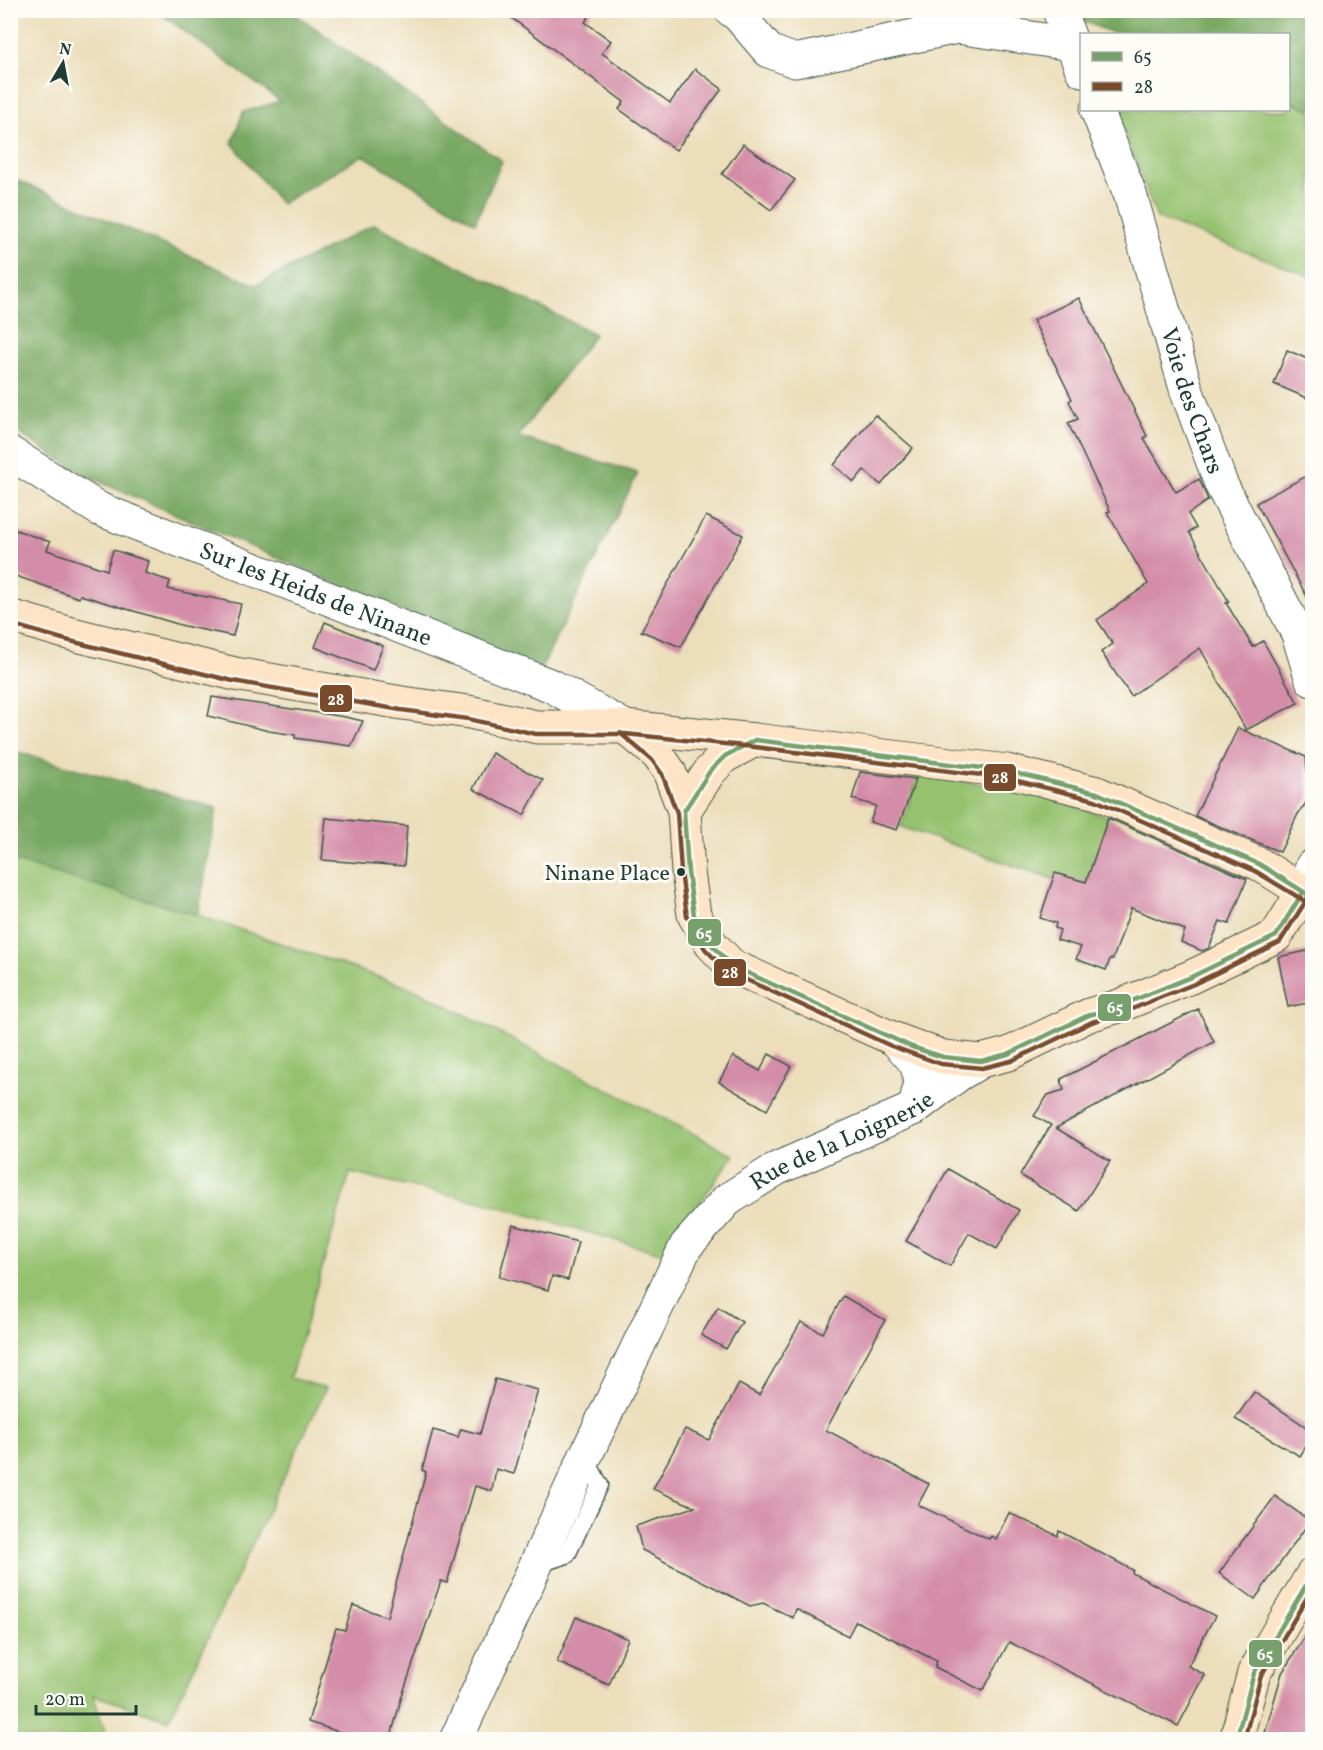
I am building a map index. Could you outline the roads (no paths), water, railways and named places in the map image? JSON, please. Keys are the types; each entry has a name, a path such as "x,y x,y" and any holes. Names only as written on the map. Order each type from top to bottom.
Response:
{"street":[{"path":"731,10 769,51 795,61 957,27 1076,57"},
{"path":"1059,10 1076,57"},
{"name":"Voie des Chars","path":"1097,111 1130,194 1187,392 1217,474 1298,634 1312,680"},
{"name":"Sur les Heids de Ninane","path":"10,453 99,509 552,686 625,728"},
{"path":"10,616 68,633 235,674 402,703 469,712 537,727 625,728 754,740 1007,771 1097,793 1309,885"},
{"path":"625,728 657,755 669,771 684,811 688,872 694,915 711,944 732,966 894,1039 943,1057 981,1061"},
{"path":"684,811 710,771 725,756 754,740"},
{"name":"Rue de la Loignerie","path":"456,1740 585,1457 686,1246 727,1200 776,1169 915,1108 981,1061 1008,1054 1089,1015 1119,1006 1191,977 1276,936 1309,885"},
{"path":"894,1039 917,1063 920,1076 915,1108"},
{"path":"1236,1740 1254,1673 1312,1575"}],"place":[{"name":"Ninane Place","path":"681,872"}]}
